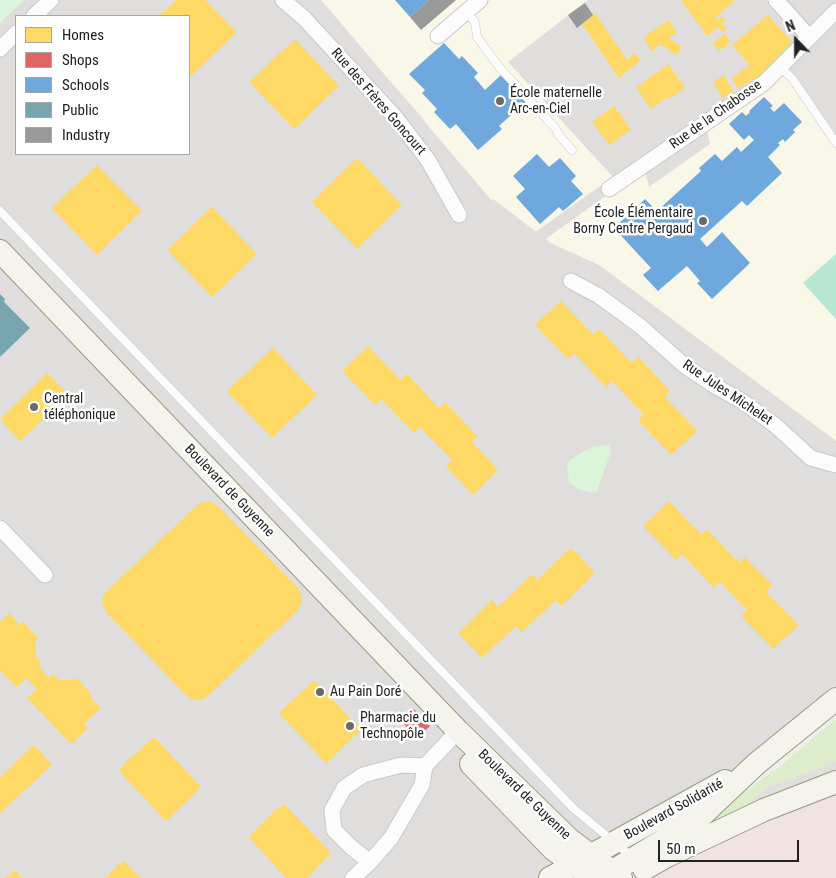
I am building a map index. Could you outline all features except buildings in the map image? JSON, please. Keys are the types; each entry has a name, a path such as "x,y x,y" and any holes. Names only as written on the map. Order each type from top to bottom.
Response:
{"main road":[{"name":"Boulevard de Guyenne","path":"0,251 458,731 569,839 611,871"},
{"name":"Boulevard Solidarité","path":"611,871 697,820 756,764 836,699"},
{"name":"Boulevard Solidarité","path":"611,871 616,843 756,764"},
{"name":"Boulevard Solidarité","path":"550,878 611,871 667,856 764,810 836,782"}],"street":[{"path":"35,15 51,0"},
{"name":"Rue des Frères Goncourt","path":"283,0 304,18 396,118 428,160 459,215"},
{"path":"438,36 480,0"},
{"path":"776,0 809,37"},
{"name":"Rue de la Chabosse","path":"609,189 764,83 836,11"},
{"path":"0,48 15,34"},
{"name":"Rue Jules Michelet","path":"571,281 599,296 640,326 685,366 749,406 776,426 811,458 836,465"},
{"path":"0,528 45,575"},
{"path":"353,878 391,838 422,785 425,766 458,731"},
{"path":"370,862 334,830 332,810 344,788 363,775 401,765 425,766"}],"lane":[{"path":"466,12 475,22 477,37 500,68 556,129 572,150"},
{"path":"779,68 792,78 836,143"},
{"path":"0,212 573,808 616,843"}],"shaded area":[{"path":"0,0 836,0 836,699 756,764 550,878 0,878"},
{"path":"295,0 316,0 328,13 318,23"},
{"path":"321,0 588,0 508,62 613,177 531,235 515,228"},
{"path":"790,61 787,76 836,149 836,441 599,265 544,240 743,98"},
{"path":"383,74 421,116 434,134 479,207 468,217 372,83"},
{"path":"707,129 710,144 649,187 645,171"},
{"path":"395,134 417,164 405,171 384,143"},
{"path":"493,199 568,256 552,288 527,317 445,270 443,243"},
{"path":"585,265 636,298 680,331 714,362 763,390 836,442 836,459 829,456 755,402 708,377 660,333 620,303 578,277"},
{"path":"125,268 131,287 141,305 166,334 156,343 129,313 119,293 111,271"},
{"path":"157,272 181,306 204,329 194,339 171,314 146,280"},
{"path":"97,378 169,454 175,463 174,472 169,481 89,557 60,557 0,492 0,472"},
{"path":"747,418 776,426 811,458 806,480 815,485 823,494 763,560 731,527 780,472 778,463 772,459 708,499 681,461"},
{"path":"836,514 836,576 814,601 784,592 801,566 791,556 822,523"},
{"path":"836,762 836,773 743,808 768,787"},
{"path":"836,779 836,878 628,878 645,868"}],"green space":[{"path":"0,0 24,0 0,23"},
{"path":"836,254 836,319 803,283"},
{"path":"609,445 611,452 596,493 578,489 569,483 567,464 571,459 592,447"},
{"path":"836,719 836,762 768,787 743,808 701,828 700,824 783,764"}],"place":[{"name":"École maternelle Arc-en-Ciel","path":"500,101"},
{"name":"École Élémentaire Borny Centre Pergaud","path":"703,221"},
{"name":"Central téléphonique","path":"34,407"},
{"name":"Au Pain Doré","path":"320,692"},
{"name":"Pharmacie du Technopôle","path":"350,726"}]}
